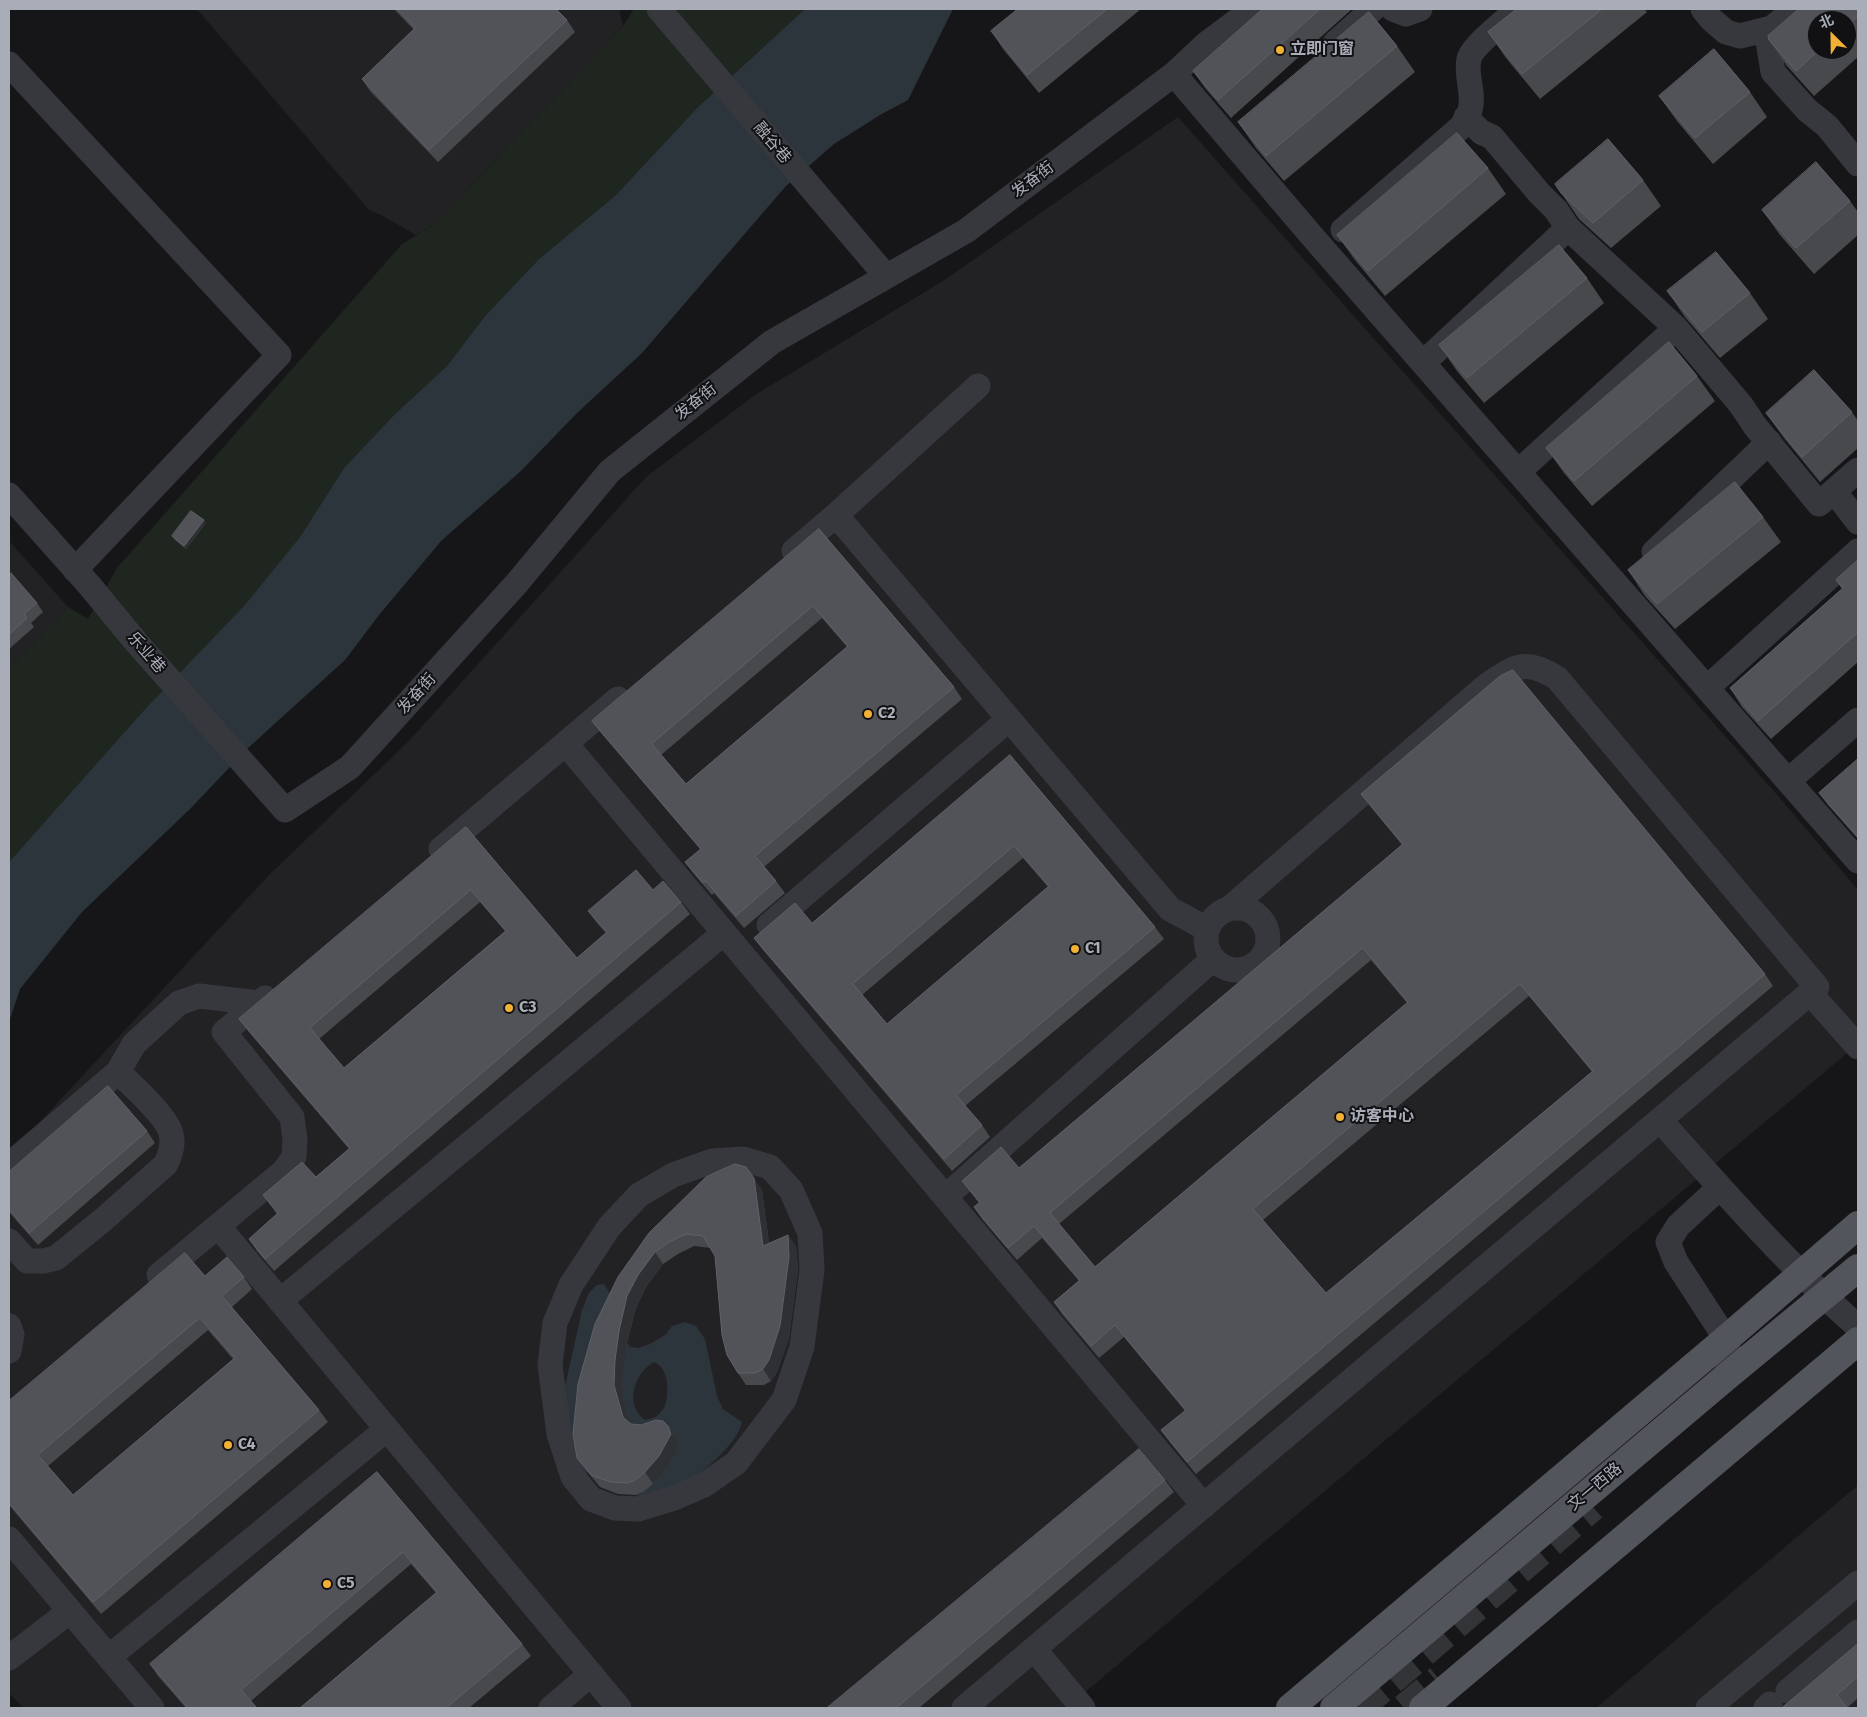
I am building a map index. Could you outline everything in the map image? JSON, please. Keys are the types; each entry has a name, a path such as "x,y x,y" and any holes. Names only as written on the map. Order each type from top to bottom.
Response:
{"main road":[{"path":"1290,1708 1858,1225"},
{"name":"文一西路","path":"1334,1708 1858,1268"},
{"path":"1726,1339 1823,1296"},
{"path":"1423,1708 1858,1341"}],"street":[{"name":"发奋街","path":"285,810 350,767 517,583 610,471 772,342 966,230 1174,74 1206,44 1252,9"},
{"path":"1315,61 1372,9"},
{"path":"1393,9 1406,14 1420,9"},
{"path":"1322,248 1461,127 1470,110 1469,57 1488,36 1518,9"},
{"path":"1703,9 1726,32 1740,36 1772,28 1795,9"},
{"name":"融谷巷","path":"664,15 886,276"},
{"path":"1772,28 1768,41 1773,72 1807,110 1827,126 1858,164"},
{"path":"9,64 279,355 75,570"},
{"path":"1174,74 1237,132 1322,248 1518,472 1630,575 1707,688 1858,862"},
{"path":"1466,117 1481,132 1492,137 1539,193 1556,210 1568,228 1676,328 1741,405 1819,504 1858,470"},
{"path":"1423,363 1568,228"},
{"path":"1518,472 1676,328"},
{"path":"776,566 836,515 978,386"},
{"path":"1630,575 1769,442"},
{"path":"1834,491 1858,522"},
{"name":"乐业巷","path":"9,495 285,810"},
{"path":"836,515 1170,908 1207,930"},
{"path":"1707,688 1858,551"},
{"path":"964,1708 1817,987 1557,678 1542,669 1522,665 1505,673 1486,686 1230,908 1212,920 1207,930 1206,940 1208,950 1213,959 1229,969 1249,968 1264,955 1268,946 1266,926 1260,917 1251,910 1230,908"},
{"path":"422,864 633,686"},
{"path":"280,1301 1009,719"},
{"path":"1788,781 1858,720"},
{"path":"566,744 1204,1506"},
{"path":"945,1197 1213,959"},
{"path":"144,1289 284,1171 294,1157 295,1140 292,1117 224,1032 281,984"},
{"path":"1810,993 1858,1047"},
{"path":"9,1165 118,1072 134,1044 179,1003 199,996 259,1003"},
{"path":"9,1241 27,1261 43,1261 56,1258 104,1219 166,1164 172,1152 171,1134 163,1119 118,1072"},
{"path":"1660,1120 1802,1274 1858,1328"},
{"path":"743,1159 770,1167 791,1190 810,1233 812,1270 802,1347 784,1400 736,1463 704,1485 674,1498 638,1509 615,1508 591,1499 573,1478 559,1434 550,1365 555,1323 571,1285 609,1226 639,1195 673,1175 712,1161 743,1159"},
{"path":"1720,1187 1678,1226 1668,1242 1676,1262 1726,1339 1730,1356 1726,1377"},
{"path":"218,1226 619,1708"},
{"path":"9,1326 12,1335 9,1351"},
{"path":"109,1657 387,1429"},
{"path":"9,1539 152,1708"},
{"path":"1708,1708 1858,1583"},
{"path":"9,1658 70,1611"},
{"path":"1775,1701 1858,1632"},
{"path":"1034,1649 1080,1707"},
{"path":"551,1708 591,1674"}],"shaded area":[{"path":"197,9 619,9 623,26 435,224 416,235 369,210"},
{"path":"634,9 805,9 697,108 616,195 539,259 485,316 447,366 394,415 344,468 300,537 245,606 146,708 9,862 9,668 68,607 88,619 117,568 402,244 435,224 623,26"},
{"path":"805,9 953,9 908,100 834,144 786,186 642,353 577,413 521,471 442,540 379,615 345,660 248,748 190,809 82,912 20,989 9,1022 9,862 146,708 245,605 300,537 344,468 394,415 447,366 485,316 539,259 616,195 697,108"},
{"path":"1178,117 1772,789 1858,890 1858,1044 1066,1708 23,1708 9,1693 9,1155 270,874 408,742 646,477 755,395 943,281"},
{"path":"9,541 68,607 9,668"},
{"path":"604,1284 609,1292 611,1312 584,1462 588,1478 572,1450 564,1391 582,1310 589,1293 597,1285"},
{"path":"685,1322 696,1326 705,1339 717,1396 723,1409 742,1422 739,1431 726,1449 707,1467 688,1481 669,1490 634,1497 649,1487 661,1475 671,1462 679,1446 632,1429 622,1397 627,1343 630,1347 639,1348 665,1335 672,1326","holes":["654,1362 663,1369 667,1382 666,1402 664,1408 656,1417 645,1420 635,1406 634,1390 637,1381 647,1367"]},
{"path":"1858,1485 1858,1708 1596,1708"}],"building":[{"path":"397,9 556,9 567,20 429,150 362,79 415,28"},
{"path":"1018,9 1107,9 1027,75 991,31"},
{"path":"1263,9 1320,9 1218,100 1193,71"},
{"path":"1517,9 1602,9 1522,74 1488,32"},
{"path":"1799,9 1858,9 1857,17 1857,10 1807,10 1808,60 1796,71 1769,40 1768,36"},
{"path":"1369,12 1397,46 1266,156 1238,122"},
{"path":"1714,49 1750,92 1695,138 1659,96"},
{"path":"1457,133 1488,168 1368,271 1337,235"},
{"path":"1608,139 1643,180 1593,223 1561,193 1555,184"},
{"path":"1816,162 1850,201 1796,248 1762,210"},
{"path":"1559,245 1587,278 1467,378 1439,345"},
{"path":"1716,252 1750,293 1702,332 1667,291"},
{"path":"1669,342 1697,376 1574,481 1546,448"},
{"path":"1814,370 1852,412 1802,457 1766,413"},
{"path":"1735,482 1763,517 1657,604 1628,570"},
{"path":"191,511 204,520 184,546 172,536"},
{"name":"C2","path":"819,529 954,687 755,856 776,881 736,916 706,881 703,883 685,862 701,849 592,721","holes":["813,606 848,646 686,784 652,744"]},
{"path":"1858,560 1858,632 1758,721 1730,688 1843,588 1836,580"},
{"path":"11,573 37,603 24,614 27,618 9,635 9,575"},
{"path":"1513,670 1765,974 1187,1462 1161,1430 1186,1410 1115,1325 1091,1346 1054,1302 1080,1280 1034,1226 1008,1248 974,1207 980,1202 962,1181 1001,1147 1019,1168 1403,844 1361,794 1500,676","holes":["1363,948 1408,1002 1095,1267 1050,1213","1520,984 1593,1071 1326,1293 1253,1209"]},
{"name":"C1","path":"1010,755 1155,927 956,1095 982,1125 944,1159 754,938 795,903 812,923","holes":["1014,846 1049,886 887,1024 853,984"]},
{"path":"1858,759 1858,837 1819,793"},
{"name":"C3","path":"466,827 577,958 607,932 588,911 636,870 653,890 663,881 681,902 265,1259 249,1239 278,1213 263,1195 302,1162 316,1177 350,1148 239,1019","holes":["471,890 506,931 344,1068 310,1028"]},
{"path":"108,1086 147,1131 29,1233 9,1209 9,1172"},
{"path":"735,1164 746,1167 754,1178 763,1246 788,1235 789,1257 780,1326 769,1360 763,1369 755,1373 738,1373 727,1355 722,1335 715,1256 703,1236 686,1234 669,1242 655,1252 638,1275 627,1296 619,1331 614,1385 623,1417 631,1424 641,1425 656,1420 663,1421 668,1426 671,1434 659,1456 635,1480 628,1483 610,1482 591,1475 577,1458 573,1434 578,1384 595,1324 618,1277 649,1233 706,1177"},
{"name":"C4","path":"185,1253 205,1276 227,1257 244,1277 222,1296 319,1410 93,1602 9,1503 9,1401","holes":["200,1318 235,1358 73,1495 38,1455"]},
{"path":"1139,1449 1165,1480 896,1708 827,1708"},
{"name":"C5","path":"377,1472 522,1644 446,1708 300,1708 437,1592 403,1552 241,1690 257,1708 188,1708 150,1664"},
{"path":"1858,1644 1858,1676 1837,1695 1847,1708 1782,1708"}],"tunnel":[{"path":"1360,1708 1593,1507"},
{"path":"1404,1708 1439,1679"}],"place":[{"name":"立即门窗","path":"1280,50"},
{"name":"C2","path":"868,714"},
{"name":"C1","path":"1075,949"},
{"name":"C3","path":"509,1008"},
{"name":"访客中心","path":"1340,1117"},
{"name":"C4","path":"228,1445"},
{"name":"C5","path":"327,1584"}]}
